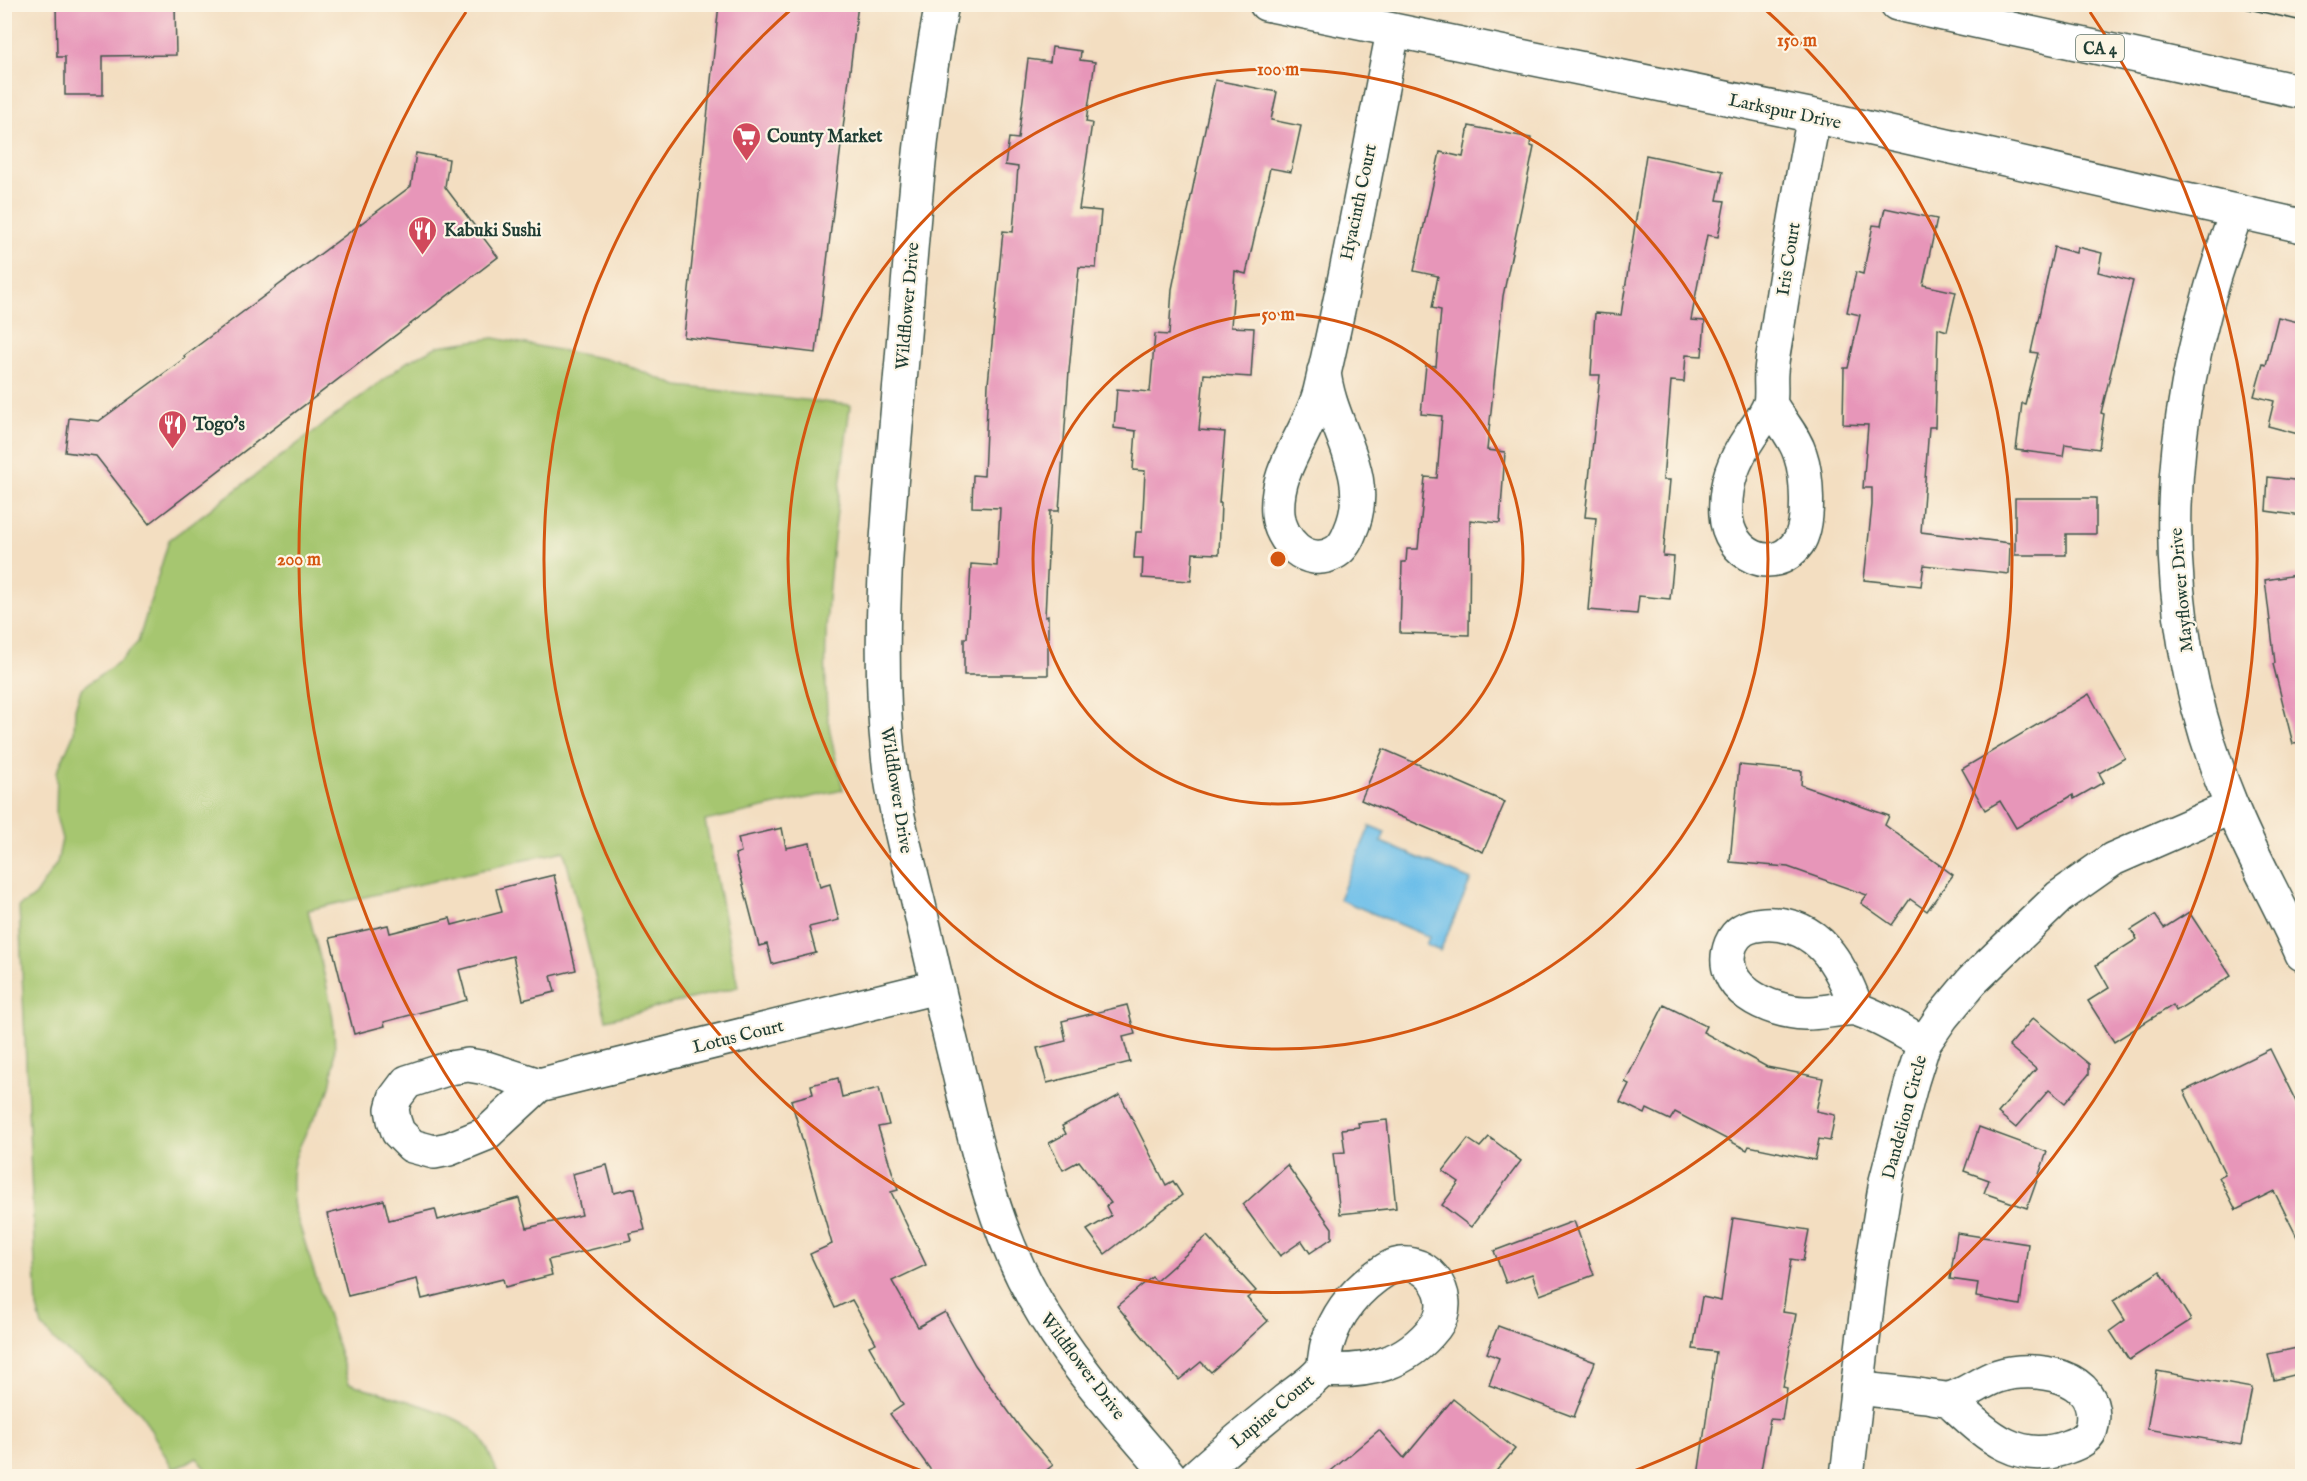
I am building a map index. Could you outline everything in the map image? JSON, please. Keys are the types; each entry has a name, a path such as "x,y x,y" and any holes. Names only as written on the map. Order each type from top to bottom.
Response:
{"main road":[{"name":"Wildflower Drive","path":"942,4 927,88 906,316 889,547 884,663 886,725 892,784 901,834 937,987 997,1219 1034,1299 1058,1338 1170,1476"},
{"name":"Larkspur Drive","path":"1266,4 1814,117 2302,226"},
{"name":"CA 4","path":"1897,4 2302,92"},
{"name":"Hyacinth Court","path":"1324,371 1333,413 1356,468 1359,496 1353,525 1346,540 1338,551 1321,556 1297,550 1284,538 1278,515 1280,483 1285,468 1314,410 1324,371 1393,32"},
{"name":"Iris Court","path":"1770,403 1778,325 1814,117"},
{"name":"Mayflower Drive","path":"2236,210 2218,262 2190,362 2176,462 2174,521 2177,591 2191,681 2209,745 2232,807 2302,954"},
{"name":"Dandelion Circle","path":"1847,1476 1871,1273 1887,1181 1924,1043 1972,981 2058,897 2113,859 2232,807"},
{"name":"Lotus Court","path":"539,1085 937,987"},
{"path":"1857,1009 1924,1043"},
{"name":"Lupine Court","path":"1196,1476 1322,1370"},
{"path":"1857,1388 1948,1399"}],"green space":[{"path":"494,338 616,361 678,386 850,405 828,595 826,633 828,720 843,790 705,821 738,987 606,1020 564,851 308,910 330,1002 335,1049 333,1073 327,1096 301,1142 294,1162 292,1194 294,1208 349,1383 420,1405 458,1420 472,1429 484,1442 499,1476 212,1476 197,1458 173,1469 141,1413 93,1369 59,1346 42,1326 37,1308 19,906 33,898 57,863 62,839 56,816 57,772 74,733 75,709 81,689 120,661 138,642 169,540 407,362 438,346"}],"water":[{"path":"1370,826 1385,832 1381,842 1471,880 1440,951 1426,945 1429,937 1339,899"}],"building":[{"path":"56,4 175,4 176,55 103,56 103,95 65,95 65,57 57,57"},
{"path":"719,4 858,4 816,353 684,337"},
{"path":"1052,47 1081,51 1080,60 1095,62 1086,122 1092,123 1079,209 1101,211 1096,268 1079,267 1059,511 1050,511 1045,617 1048,616 1048,675 964,675 964,638 967,638 971,564 997,566 1000,508 972,507 973,475 984,476 988,384 1003,231 1013,232 1018,167 1005,165 1009,138 1018,139 1028,59 1050,62"},
{"path":"1215,80 1277,92 1271,120 1301,126 1291,172 1270,168 1246,274 1235,271 1231,327 1254,328 1251,377 1204,374 1199,430 1225,432 1219,503 1221,503 1219,554 1193,553 1191,581 1142,578 1143,558 1134,558 1136,532 1142,532 1145,471 1133,470 1136,431 1114,428 1117,389 1150,392 1155,334 1169,335 1172,289"},
{"path":"1469,126 1531,138 1530,146 1534,147 1503,296 1487,450 1505,452 1500,523 1470,520 1469,635 1400,633 1402,562 1406,562 1407,549 1418,549 1425,477 1437,478 1442,416 1421,414 1426,365 1436,366 1441,310 1432,308 1438,276 1414,271 1440,152 1463,157"},
{"path":"416,153 449,159 445,187 498,257 149,524 96,456 65,452 69,418 99,421 411,186"},
{"path":"1646,155 1723,171 1717,200 1725,201 1718,237 1707,235 1691,320 1705,321 1702,356 1686,355 1684,382 1671,381 1663,480 1670,480 1663,556 1674,557 1670,599 1639,596 1637,614 1588,610 1596,518 1585,517 1600,375 1591,375 1595,313 1621,315"},
{"path":"1885,208 1937,219 1923,285 1956,292 1947,331 1938,328 1935,427 1929,427 1921,532 2010,543 2009,574 1924,565 1921,586 1864,580 1872,488 1863,488 1868,425 1843,424 1844,368 1848,368 1860,315 1847,312 1856,272 1863,274 1873,225 1881,226"},
{"path":"2054,247 2076,253 2077,247 2102,253 2098,272 2133,281 2101,413 2104,414 2099,449 2065,444 2063,456 2016,450 2022,403 2025,404 2038,353 2031,352"},
{"path":"2278,317 2302,323 2302,435 2268,426 2274,401 2254,396 2263,364 2266,365"},
{"path":"2268,477 2302,481 2302,516 2266,511"},
{"path":"2015,498 2096,498 2096,534 2066,534 2066,555 2015,555"},
{"path":"2302,574 2302,743 2293,744 2273,664 2275,663 2265,580"},
{"path":"2089,694 2125,758 2099,773 2104,782 2074,799 2073,795 2016,828 2000,801 1985,810 1962,769"},
{"path":"1383,749 1505,802 1483,852 1361,800"},
{"path":"1739,765 1802,771 1801,785 1889,816 1885,825 1953,875 1927,911 1910,899 1892,925 1861,903 1867,895 1788,867 1730,862"},
{"path":"782,828 786,848 810,843 820,887 830,884 839,920 809,927 816,953 772,964 767,944 759,946 735,854 741,852 738,838"},
{"path":"554,875 576,970 551,976 555,992 523,1000 513,956 459,970 467,1000 384,1022 385,1026 354,1034 330,938 388,925 390,933 450,918 452,925 502,912 496,889"},
{"path":"2189,912 2231,976 2176,1011 2173,1005 2114,1042 2088,1001 2109,988 2096,965 2137,939 2131,930 2155,915 2164,928"},
{"path":"1127,1005 1135,1034 1123,1037 1130,1062 1047,1083 1037,1048 1066,1041 1062,1021"},
{"path":"1664,1005 1706,1026 1703,1032 1767,1067 1823,1078 1816,1111 1835,1115 1830,1141 1819,1139 1815,1160 1749,1146 1747,1150 1675,1112 1670,1120 1647,1109 1645,1114 1620,1102 1629,1084 1625,1082"},
{"path":"2033,1018 2089,1064 2089,1074 2065,1103 2049,1090 2016,1128 1998,1113 2036,1069 2009,1046"},
{"path":"2270,1049 2302,1114 2302,1247 2274,1191 2236,1210 2219,1177 2225,1174 2184,1091"},
{"path":"838,1078 842,1097 879,1088 889,1125 878,1127 898,1190 891,1192 926,1265 892,1281 918,1327 945,1312 975,1365 1019,1426 1053,1465 1039,1476 935,1476 890,1414 903,1405 869,1346 876,1343 852,1300 835,1308 810,1254 832,1244 791,1100 813,1094 811,1085"},
{"path":"1120,1095 1166,1185 1173,1181 1182,1195 1105,1254 1087,1230 1111,1216 1106,1206 1111,1203 1079,1161 1063,1170 1049,1143 1066,1134 1062,1126"},
{"path":"1387,1120 1396,1208 1340,1214 1333,1153 1345,1152 1342,1129 1359,1127 1358,1123"},
{"path":"1979,1127 2047,1152 2027,1208 1984,1193 1989,1180 1964,1171"},
{"path":"1489,1137 1521,1161 1471,1227 1442,1205 1459,1182 1443,1171 1468,1139 1480,1147"},
{"path":"607,1165 614,1193 635,1188 645,1230 629,1233 631,1240 548,1260 552,1275 505,1287 503,1279 422,1299 417,1279 348,1296 327,1214 384,1200 389,1220 435,1209 438,1220 519,1198 527,1228 582,1215 572,1174"},
{"path":"1287,1165 1332,1228 1332,1238 1310,1253 1302,1241 1280,1256 1243,1205"},
{"path":"1733,1218 1809,1230 1803,1261 1791,1259 1783,1312 1796,1314 1783,1387 1787,1388 1782,1420 1770,1419 1760,1476 1698,1476 1716,1352 1693,1349 1702,1297 1721,1301"},
{"path":"1574,1221 1594,1275 1540,1295 1532,1274 1506,1283 1494,1251"},
{"path":"1957,1233 2028,1244 2020,1305 1976,1297 1978,1283 1950,1279"},
{"path":"1207,1236 1256,1291 1247,1298 1268,1321 1211,1372 1201,1362 1179,1380 1117,1306 1152,1277 1156,1281"},
{"path":"2160,1271 2191,1320 2129,1360 2110,1331 2125,1320 2113,1301"},
{"path":"1498,1326 1595,1362 1574,1417 1489,1385 1499,1358 1487,1353"},
{"path":"2302,1347 2302,1373 2274,1380 2268,1354"},
{"path":"2157,1371 2252,1388 2241,1445 2147,1429"},
{"path":"1453,1399 1515,1449 1492,1476 1325,1476 1379,1430 1404,1458"}],"tram line":[{"path":"2227,4 2302,21"}],"place":[{"name":"County Market","path":"746,162"},
{"name":"Kabuki Sushi","path":"423,256"},
{"name":"Togo's","path":"172,450"}]}
